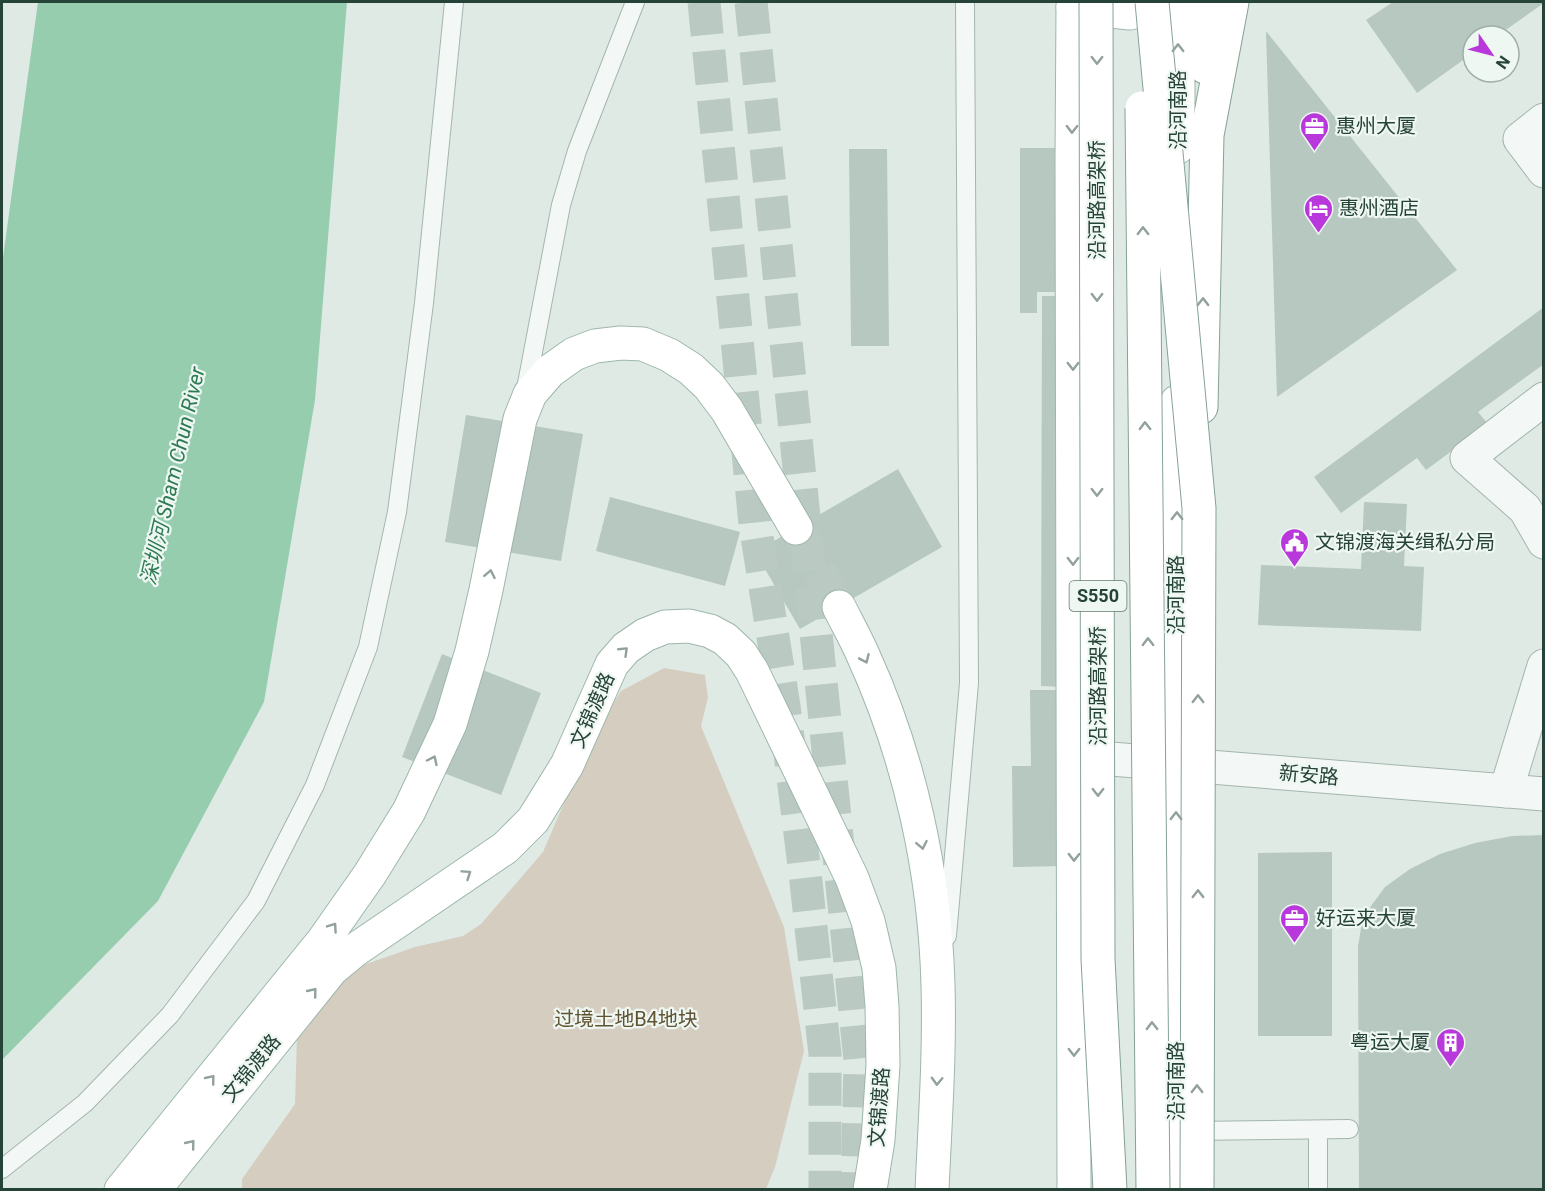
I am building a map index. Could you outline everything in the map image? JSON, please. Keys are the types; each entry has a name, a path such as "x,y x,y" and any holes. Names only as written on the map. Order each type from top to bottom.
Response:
{"main road":[{"name":"S550","path":"1142,2 1154,1190"},
{"path":"1152,2 1199,508"},
{"path":"1074,1190 1072,196 1083,4 1130,13 1170,2"},
{"name":"沿河南路","path":"1176,1190 1178,2"},
{"path":"1197,1190 1199,508 1207,135 1204,2"},
{"path":"1207,135 1232,2"},
{"name":"沿河路高架桥","path":"1083,4 1098,959 1110,1190"},
{"name":"文锦渡路","path":"121,1190 323,941 370,874 409,812 450,724 472,651 520,419 530,394 550,371 574,354 595,346 621,343 643,344 669,355 691,369 709,386 726,410 796,528"},
{"path":"839,607 864,655 900,754 916,814 927,872 934,927 939,1040 932,1190"},
{"name":"文锦渡路","path":"154,1190 332,969 355,950 505,848 533,820 567,765 612,664 626,648 645,635 665,627 688,626 710,631 725,639 741,654 752,671 852,878 868,921 879,968 884,1065 878,1140 870,1190"}],"street":[{"path":"1544,120 1520,139 1544,171"},
{"path":"1544,399 1467,458 1525,509 1544,542"},
{"path":"1506,791 1544,666"},
{"name":"新安路","path":"1074,756 1544,794"}],"lane":[{"path":"2,1169 85,1103 170,1015 256,901 315,785 368,647 397,512 424,303 454,2"},
{"path":"520,419 561,205 577,151 635,2"},
{"path":"939,1040 969,683 965,2"},
{"path":"1176,1132 1349,1129"},
{"path":"1318,1130 1318,1190"}],"green space":[{"name":"过境土地B4地块","path":"664,668 705,675 708,698 701,726 784,927 804,1051 775,1167 766,1189 242,1190 242,1179 295,1104 297,1034 346,971 415,947 463,936 481,924 543,852 592,738 621,691"}],"water":[{"name":"深圳河 Sham Chun River","path":"38,2 347,2 315,400 264,702 158,901 2,1060 2,265"}],"building":[{"path":"1393,2 1544,2 1514,24 1461,24 1461,62 1417,93 1366,20"},
{"name":"惠州大厦","path":"1266,31 1457,270 1277,397"},
{"path":"1020,148 1058,148 1058,292 1037,292 1037,313 1020,313"},
{"path":"849,149 887,149 889,346 851,346"},
{"path":"1042,296 1062,296 1061,687 1041,686"},
{"path":"1544,307 1544,364 1478,412 1488,424 1426,470 1417,458 1341,513 1314,477"},
{"path":"466,415 583,434 561,561 445,542"},
{"path":"898,469 942,547 800,629 755,552"},
{"path":"610,497 740,532 725,586 596,551"},
{"name":"文锦渡海关缉私分局","path":"1364,502 1407,504 1404,566 1424,567 1421,631 1258,625 1261,565 1361,569"},
{"path":"442,654 541,693 501,795 402,757"},
{"path":"1030,690 1060,690 1061,866 1013,867 1012,766 1031,766"},
{"name":"粤运大厦","path":"1544,835 1544,1190 1359,1190 1358,946 1362,923 1385,887 1410,869 1440,854 1475,843 1512,836"},
{"name":"好运来大厦","path":"1332,852 1332,1036 1258,1036 1258,853"}],"tunnel":[{"path":"704,2 755,524 784,706 825,1054 825,1190"},
{"path":"751,2 860,1060 857,1190"},
{"path":"796,528 839,607"}],"place":[{"name":"惠州大厦","path":"1315,152"},
{"name":"惠州酒店","path":"1318,234"},
{"name":"文锦渡海关缉私分局","path":"1294,568"},
{"name":"好运来大厦","path":"1295,944"},
{"name":"粤运大厦","path":"1451,1068"}]}
